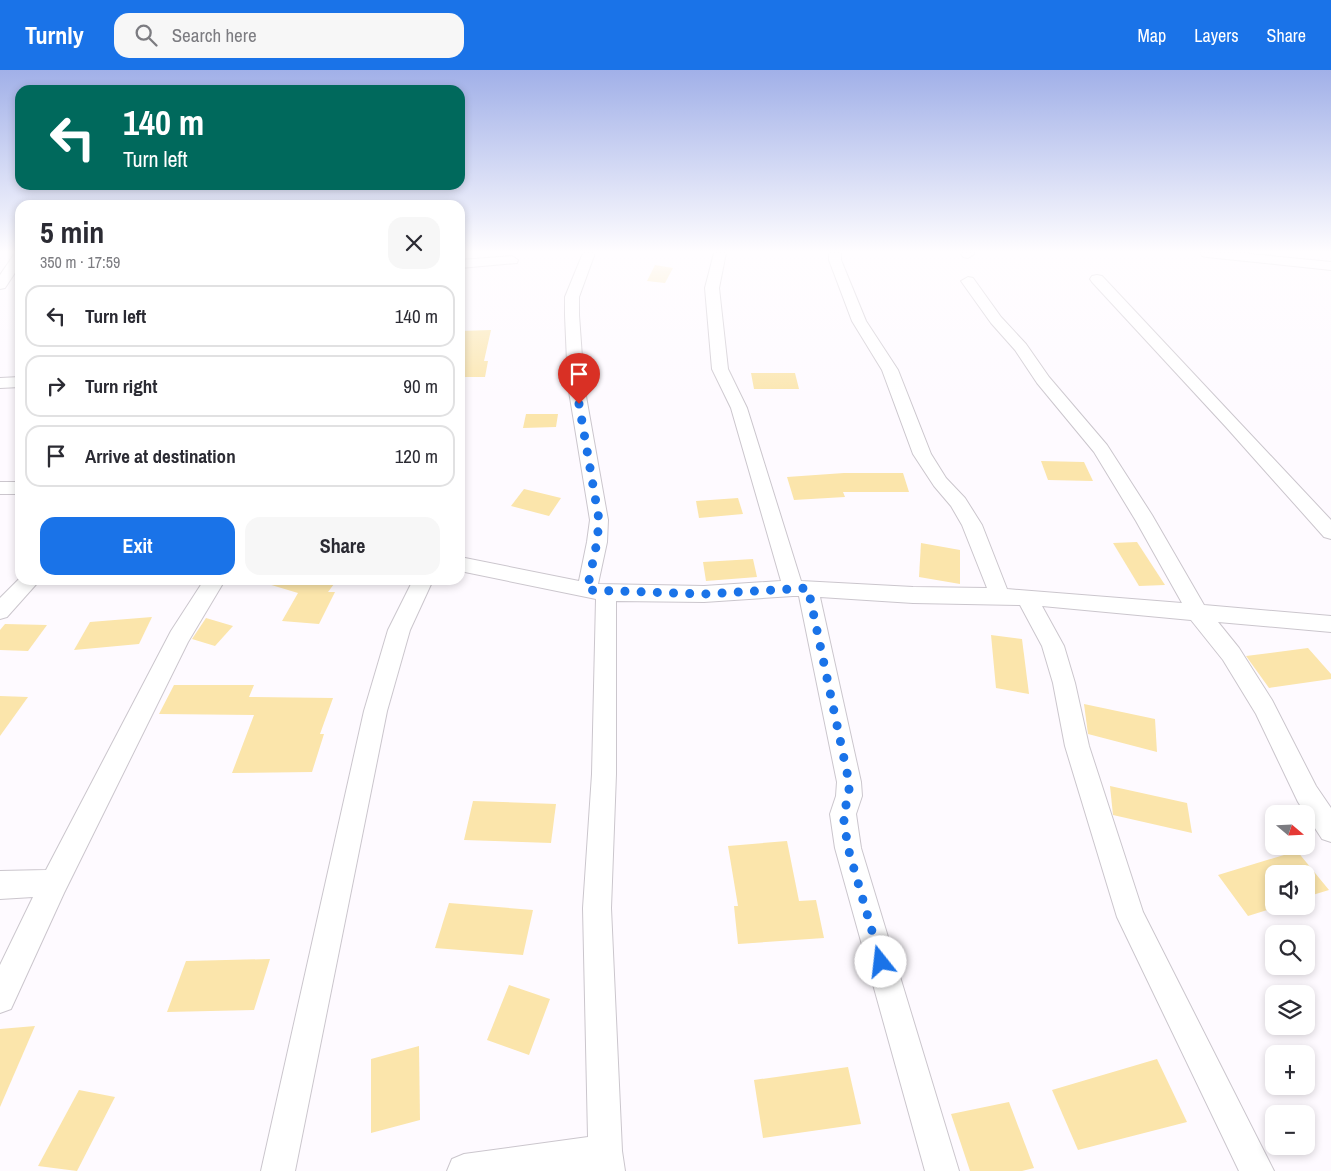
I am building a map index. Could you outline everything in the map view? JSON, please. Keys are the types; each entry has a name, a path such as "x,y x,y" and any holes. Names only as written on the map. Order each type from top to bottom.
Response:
{"street":[{"path":"464,1171 606,1161 597,908 604,774 597,591 599,520 576,385 572,304"},
{"path":"714,304 720,369 739,408 801,588 849,782 849,796 843,814 848,848 942,1171"},
{"path":"852,304 859,321 890,370 922,454 934,474 958,502 972,525 996,583 998,597"},
{"path":"985,304 996,320 1021,347 1043,380 1101,449 1198,614 1231,654 1264,707 1307,794 1331,830"},
{"path":"1121,304 1331,532"},
{"path":"0,383 15,382"},
{"path":"0,488 15,488"},
{"path":"465,565 597,591 704,594 801,588 913,595 1026,597 1198,614 1331,624"},
{"path":"0,611 25,585"},
{"path":"0,998 54,883 179,637 212,585"},
{"path":"278,1171 336,889 390,654 420,585"},
{"path":"1026,597 1053,646 1078,746 1131,918 1257,1171"},
{"path":"0,885 54,883"}],"building":[{"path":"491,330 484,361 488,361 485,377 465,377 465,331"},
{"path":"751,373 795,373 799,389 754,389"},
{"path":"526,414 558,414 556,427 523,428"},
{"path":"1041,461 1084,462 1093,481 1048,480"},
{"path":"844,473 903,473 909,492 843,492 845,497 794,500 787,477"},
{"path":"524,489 561,498 549,516 511,506"},
{"path":"738,498 743,514 699,518 696,501"},
{"path":"1137,542 1165,585 1139,586 1113,543"},
{"path":"921,543 960,550 960,584 919,577"},
{"path":"753,559 757,577 706,581 703,562"},
{"path":"271,585 333,585 328,592 335,592 319,624 282,621 298,593"},
{"path":"152,617 139,644 74,650 90,622"},
{"path":"206,618 233,626 215,646 192,639"},
{"path":"5,624 47,625 28,651 0,650 0,630"},
{"path":"991,635 1022,639 1029,694 996,688"},
{"path":"1308,648 1331,674 1331,679 1269,688 1246,656"},
{"path":"174,685 254,685 249,697 333,698 320,734 324,734 312,772 232,773 254,715 159,714"},
{"path":"0,696 28,697 0,736"},
{"path":"1084,704 1155,719 1157,752 1088,734"},
{"path":"1110,786 1187,803 1192,833 1113,815"},
{"path":"473,801 556,804 551,843 464,840"},
{"path":"787,841 799,901 816,900 824,938 738,944 734,906 738,906 728,846"},
{"path":"1284,855 1300,855 1308,865 1265,865 1265,911 1248,916 1218,875"},
{"path":"1315,873 1329,890 1315,894"},
{"path":"449,903 533,910 523,955 435,948"},
{"path":"270,959 254,1010 167,1012 186,961"},
{"path":"509,985 550,999 529,1055 487,1040"},
{"path":"35,1026 0,1107 0,1029"},
{"path":"419,1046 420,1120 371,1133 371,1059"},
{"path":"1157,1059 1187,1122 1078,1150 1052,1090"},
{"path":"848,1067 861,1124 763,1138 754,1080"},
{"path":"79,1090 115,1097 77,1171 38,1166"},
{"path":"1009,1102 1034,1168 1022,1171 970,1171 951,1114"}],"route":[{"path":"579,404 599,520 597,542 587,590 704,594 808,588 849,782 849,796 843,814 848,848 881,962"}]}
